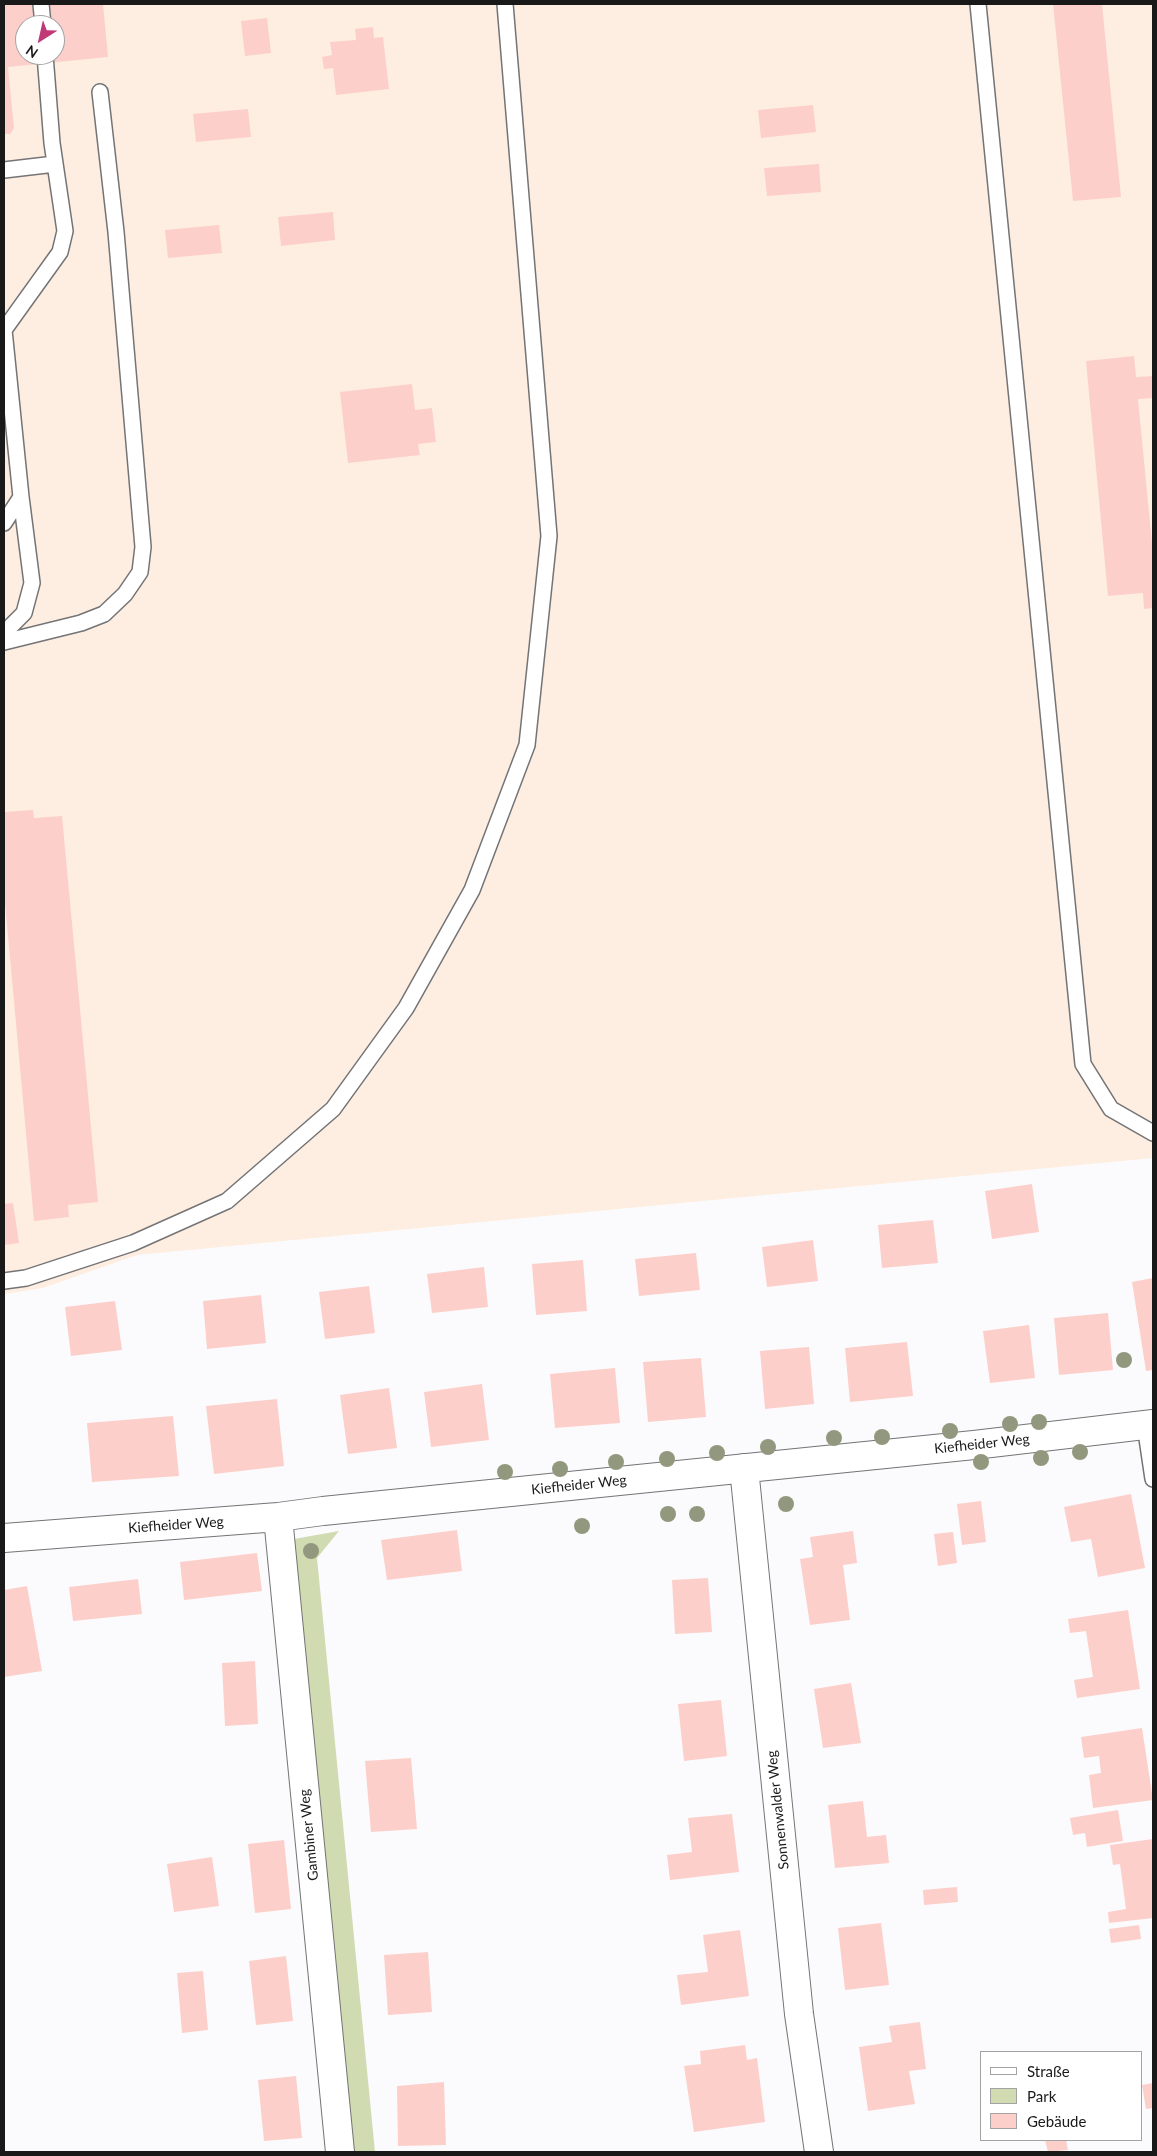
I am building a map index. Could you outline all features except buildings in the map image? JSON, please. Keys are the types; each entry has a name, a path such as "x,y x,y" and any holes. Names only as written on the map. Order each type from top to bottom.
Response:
{"street":[{"name":"Kiefheider Weg","path":"4,1538 278,1517 974,1445 1149,1425"},
{"name":"Sonnenwalder Weg","path":"744,1468 798,2014 819,2152"},
{"name":"Gambiner Weg","path":"278,1517 340,2152"}],"lane":[{"path":"4,1281 26,1278 133,1243 227,1201 333,1110 406,1008 472,890 527,745 549,536 505,4"},
{"path":"978,4 1083,1064 1110,1109 1153,1133"},
{"path":"4,633 24,613 32,583 4,330 60,252 65,231 55,164 46,65"},
{"path":"4,642 81,623 104,614 125,594 140,572 143,547 116,232 100,92"},
{"path":"4,170 55,164"},
{"path":"4,523 21,496"},
{"path":"1149,1425 1153,1478"}],"shaded area":[{"path":"4,4 1153,4 1153,1158 137,1255 43,1288 4,1294"}],"green space":[{"path":"339,1531 317,1558 375,2152 354,2152 294,1539"}]}
